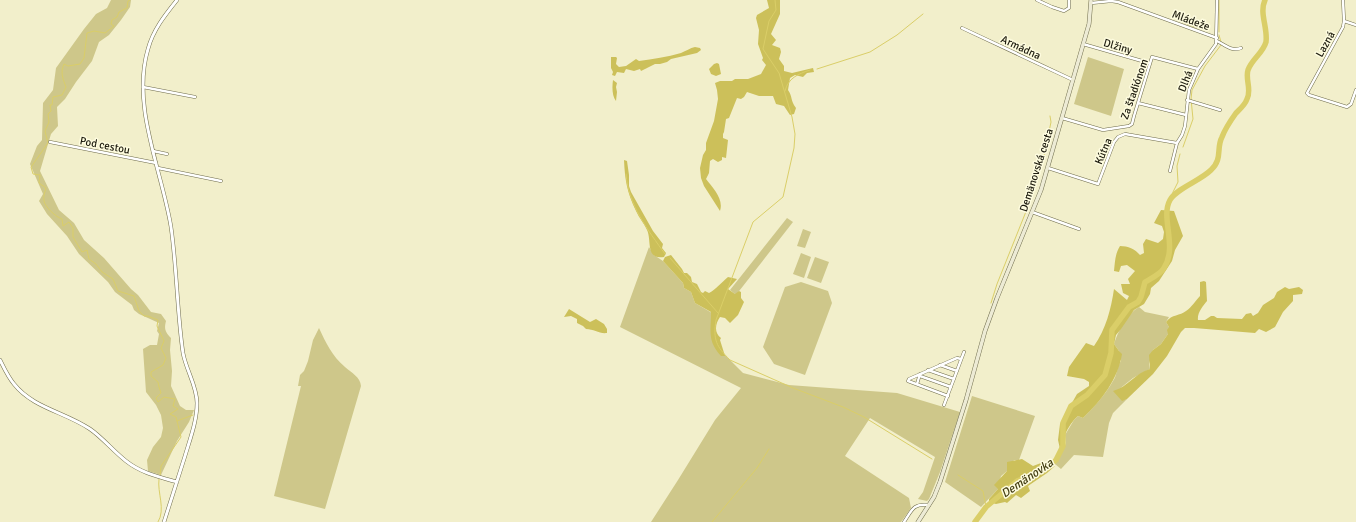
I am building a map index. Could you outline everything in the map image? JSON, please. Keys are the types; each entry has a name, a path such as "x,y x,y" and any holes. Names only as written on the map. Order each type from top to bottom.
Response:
{"main road":[{"name":"Demänovská cesta","path":"918,522 937,489 966,400 982,341 997,298 1041,190 1089,24 1091,2"}],"street":[{"path":"164,522 193,430 197,400 196,392 184,355 171,226 153,151 144,100 143,72 151,39 162,19 177,0"},
{"path":"1037,0 1064,11 1069,8 1069,0"},
{"path":"1217,0 1217,39"},
{"name":"Lazná","path":"1343,0 1344,21 1341,30 1307,93 1309,95 1344,106 1351,105 1356,90"},
{"name":"Mládeže","path":"1091,2 1118,2 1217,39 1230,49 1237,50 1242,48"},
{"path":"1344,21 1356,25"},
{"name":"Armádna","path":"962,28 1073,80"},
{"name":"Dlhá","path":"1170,171 1177,143 1182,135 1190,101 1189,90 1198,69 1215,47 1217,39"},
{"name":"Dlžiny","path":"1083,44 1149,63"},
{"name":"Za štadiónom","path":"1062,118 1103,130 1126,127 1132,124 1151,58 1153,57 1198,69"},
{"path":"143,87 195,97"},
{"path":"1190,101 1220,110"},
{"path":"1138,103 1186,116"},
{"path":"1125,134 1126,127"},
{"name":"Kútna","path":"1048,168 1098,184 1115,141 1120,136 1125,134 1177,143"},
{"name":"Pod cestou","path":"50,142 156,163"},
{"path":"153,151 167,154"},
{"path":"158,168 221,181"},
{"path":"1032,212 1079,229"},
{"path":"944,405 964,352"},
{"path":"948,396 908,381 909,379 956,358 961,359"},
{"path":"0,360 14,384 31,400 88,428 103,439 128,462 140,470 177,482"},
{"path":"940,365 957,371"},
{"path":"928,370 954,379"},
{"path":"917,384 920,375"},
{"path":"920,375 951,387"},
{"path":"904,522 916,506 921,504 929,505"}],"shaded area":[{"path":"111,0 131,0 130,7 109,35 99,42 92,61 65,99 57,107 58,126 51,134 40,171 59,210 74,223 84,240 104,258 138,295 151,312 161,314 166,321 165,326 167,334 171,338 171,386 180,406 186,410 194,410 161,475 148,471 147,460 153,447 161,437 163,428 161,415 156,405 146,392 143,349 150,345 157,345 159,334 157,331 159,323 139,314 134,310 132,305 115,292 108,282 79,254 67,236 47,214 39,201 43,194 30,164 37,146 42,140 43,103 53,90 56,68 96,14 107,8"},
{"path":"767,0 780,0 780,14 771,34 776,40 772,45 780,48 781,52 779,59 784,66 784,71 792,73 813,68 814,72 807,73 803,77 795,75 790,78 788,90 796,108 794,114 790,115 784,106 776,104 773,96 759,96 747,92 741,99 737,98 729,118 726,119 723,134 723,138 728,140 726,158 722,157 722,160 718,162 713,159 710,161 709,173 706,179 715,190 719,198 721,207 720,211 704,186 700,168 703,155 706,150 706,143 714,121 718,99 715,83 720,81 732,81 735,79 748,79 761,74 766,65 762,60 763,58 758,44 759,30 756,18 757,15 769,8"},
{"path":"1185,16 1200,21 1197,29 1182,23"},
{"path":"695,47 700,48 701,50 697,53 671,59 660,64 655,64 641,71 640,69 634,71 626,69 624,73 617,72 615,76 612,75 611,57 617,58 616,64 619,67 626,66 636,59 639,61 665,57 681,53"},
{"path":"1088,57 1124,69 1111,116 1074,104"},
{"path":"717,63 719,64 721,74 716,76 711,74 709,69"},
{"path":"613,80 617,83 616,101 612,86"},
{"path":"624,160 627,161 629,186 631,192 653,231 663,244 662,248 666,253 664,257 654,255 650,248 647,230 637,214 629,192"},
{"path":"1161,210 1174,211 1183,236 1175,250 1172,261 1159,281 1151,288 1150,294 1144,304 1134,310 1116,335 1114,344 1122,354 1117,372 1108,389 1083,418 1078,416 1072,422 1065,435 1064,448 1060,449 1058,440 1060,424 1077,394 1089,386 1089,382 1084,379 1067,376 1069,367 1086,343 1094,346 1102,333 1114,289 1127,300 1129,296 1123,293 1121,284 1130,284 1128,279 1135,271 1127,265 1121,266 1119,272 1114,271 1118,249 1120,246 1129,247 1140,255 1144,253 1143,244 1146,239 1158,243 1163,239 1164,232 1162,226 1154,223"},
{"path":"787,218 793,222 736,295 730,290"},
{"path":"803,229 811,232 805,248 797,246"},
{"path":"649,247 654,255 663,261 683,283 684,288 691,292 695,303 712,313 716,346 743,373 789,385 897,393 960,412 940,472 929,499 927,501 918,499 923,492 935,457 870,418 845,456 909,498 911,508 901,522 651,522 715,420 741,388 620,327"},
{"path":"801,253 811,257 804,278 793,274"},
{"path":"671,255 684,273 687,273 691,277 692,282 697,284 703,293 705,291 709,293 711,292 728,277 737,279 728,289 735,294 739,291 741,292 741,298 744,302 738,315 730,323 725,318 720,317 716,325 716,331 721,338 720,340 725,356 721,356 712,340 710,330 711,312 695,303 691,292 684,288 683,283 663,261 665,257"},
{"path":"815,257 829,262 821,283 807,278"},
{"path":"801,282 828,291 832,303 805,375 774,364 763,347 785,287"},
{"path":"1200,282 1206,282 1207,301 1199,312 1198,320 1205,320 1211,316 1217,318 1242,319 1246,314 1251,313 1253,316 1258,313 1263,305 1274,298 1277,292 1285,287 1289,289 1299,287 1303,290 1302,294 1293,295 1293,301 1283,312 1275,327 1266,332 1259,329 1255,333 1185,328 1181,332 1167,356 1153,374 1127,399 1122,401 1113,391 1150,369 1149,355 1161,344 1168,334 1167,330 1169,327 1166,322 1168,319 1184,313 1192,306 1200,296"},
{"path":"1139,307 1145,312 1169,317 1166,322 1169,327 1168,334 1161,344 1153,350 1149,364 1150,369 1133,378 1118,390 1122,400 1127,399 1113,413 1109,423 1103,457 1074,455 1061,469 1055,464 1066,443 1065,435 1074,420 1078,416 1083,418 1099,401 1113,381 1121,361 1119,351 1114,344 1127,318"},
{"path":"569,309 590,322 596,319 604,324 607,329 607,333 586,329 577,323 577,319 571,316 564,317"},
{"path":"319,328 333,354 340,363 353,373 361,386 325,509 274,496 301,386 298,386 300,375 304,371 313,340"},
{"path":"972,396 1035,416 1019,460 1014,460 1007,471 1001,476 998,489 981,507 945,482"},
{"path":"1022,459 1033,466 1041,463 1049,467 1053,465 1055,466 1028,486 1030,491 1021,498 1016,495 1007,503 996,504 989,502 989,499 998,489 994,485 1007,471 1007,462"}],"waterway":[{"path":"130,0 128,1 127,8 119,12 117,17 112,20 111,24 114,26 105,33 94,31 87,33 84,58 80,64 68,66 64,64 62,73 66,87 62,95 53,97 52,105 50,105 51,111 48,114 49,122 45,131 48,143 31,167 33,174 40,175 39,183 46,188 44,194 46,206 62,219 63,226 69,222 73,228 73,237 82,252 87,250 89,259 96,264 102,272 113,279 118,291 134,296 139,311 144,316 158,320 157,326 164,341 161,348 166,358 163,365 151,372 151,376 158,382 161,393 156,398 158,402 164,397 175,399 173,406 178,409 170,414 176,417 181,437 161,466 160,476"},
{"path":"775,0 776,10 769,21 763,49 779,73 792,117 795,134 794,148 783,197 753,222 716,320 715,338 721,351 730,360 864,417 932,459"},
{"path":"1219,0 1219,32"},
{"name":"Demänovka","path":"975,522 986,507 1017,481 1044,470 1056,460 1063,446 1063,423 1071,406 1087,395 1105,375 1111,353 1112,330 1129,307 1138,302 1145,282 1160,272 1168,260 1169,242 1167,207 1170,200 1178,192 1206,174 1215,166 1218,158 1220,141 1230,122 1246,101 1249,92 1247,77 1248,70 1265,46 1266,42 1266,31 1263,15 1263,5 1265,0"},
{"path":"817,69 870,52 897,35 923,14"},
{"path":"1219,35 1221,42"},
{"path":"1183,147 1193,119 1191,99 1192,90 1205,66 1221,45"},
{"path":"785,91 788,83 794,77 810,70"},
{"path":"991,303 997,284 1033,194 1044,156 1051,122 1050,116"},
{"path":"1172,197 1178,182 1177,166 1180,154"},
{"path":"626,174 635,207 665,254"},
{"path":"670,258 718,313"},
{"path":"177,421 193,415"},
{"path":"712,522 757,468 769,449"},
{"path":"958,475 983,491 986,507"},
{"path":"158,522 161,512 159,479"}]}
